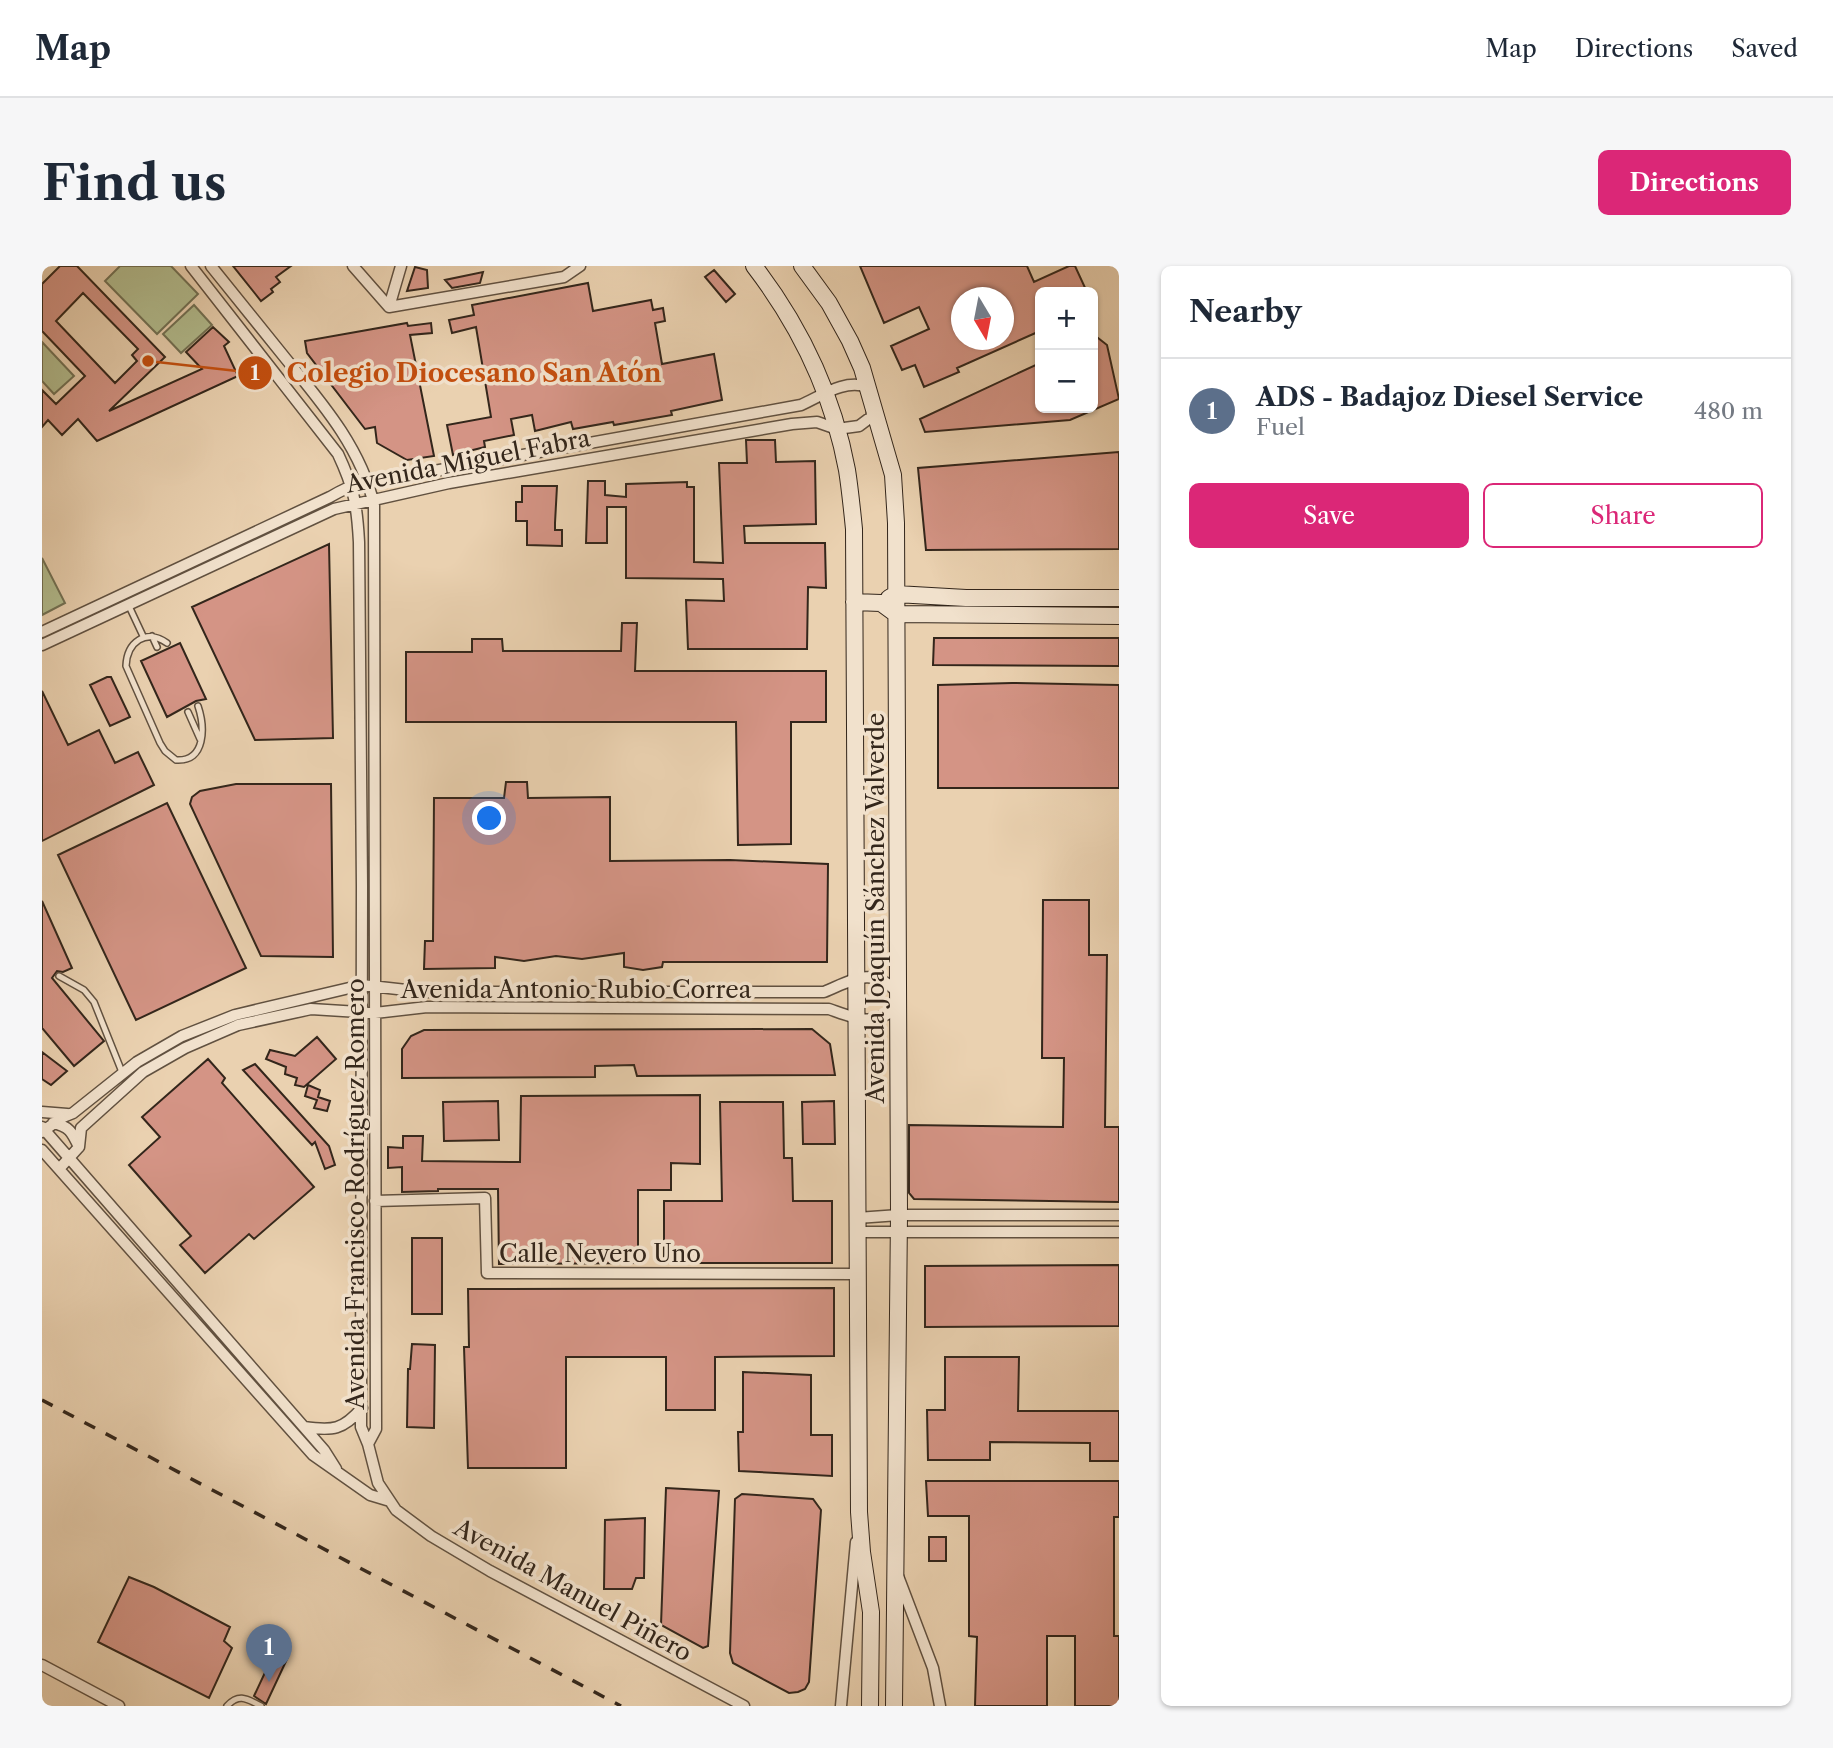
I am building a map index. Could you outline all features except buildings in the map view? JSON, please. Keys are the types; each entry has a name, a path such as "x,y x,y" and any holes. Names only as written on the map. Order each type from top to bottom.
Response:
{"main road":[{"name":"Avenida Joaquín Sánchez Valverde","path":"754,266 796,326 826,394 847,469 854,528 859,1512 871,1612 870,1706"},
{"name":"Avenida Joaquín Sánchez Valverde","path":"802,266 829,303 850,341 868,387 893,475 896,523 892,604 897,639 899,1215 894,1706"},
{"path":"892,604 966,598 1119,598"},
{"path":"854,602 892,604 964,616"},
{"path":"897,639 911,621 964,616 1119,616"}],"street":[{"name":"Avenida Francisco Rodríguez Romero","path":"191,266 338,454 352,484 356,504 359,542 362,985 361,1427 369,1444"},
{"name":"Avenida Francisco Rodríguez Romero","path":"211,266 304,381 353,447 368,479 373,499 376,538 376,1429 369,1444"},
{"path":"353,266 389,307"},
{"path":"389,307 401,266"},
{"path":"389,307 564,277 580,266"},
{"name":"Avenida Miguel Fabra","path":"42,645 352,484 368,479 395,478 758,414 801,405 845,384 856,383 868,387"},
{"name":"Avenida Miguel Fabra","path":"42,632 126,600 334,509 449,483 792,424 817,422 837,429 859,426 871,417 874,406"},
{"path":"856,978 871,976 887,981 897,1000"},
{"name":"Avenida Antonio Rubio Correa","path":"84,1126 143,1072 186,1048 269,1012 362,985 438,992 824,992 856,978"},
{"name":"Avenida Francisco Rodríguez Romero","path":"344,1011 342,1000 347,988"},
{"name":"Avenida Francisco Rodríguez Romero","path":"396,989 399,1001 396,1010"},
{"name":"Avenida Antonio Rubio Correa","path":"45,1128 73,1113 125,1070 182,1036 235,1015 311,1009 375,1013 427,1007 829,1009 856,1019 884,1018 897,1000"},
{"path":"125,1070 134,1080"},
{"path":"42,1112 73,1113 84,1126 81,1128 79,1147 59,1169"},
{"path":"45,1128 66,1126 71,1130 79,1147"},
{"path":"45,1128 324,1450 340,1474"},
{"name":"Avenida Manuel Piñero","path":"44,1152 313,1455 370,1495 390,1501"},
{"name":"Calle Nevero Uno","path":"375,1201 485,1198 486,1273 857,1274"},
{"path":"857,1225 899,1215 1119,1215"},
{"path":"857,1225 899,1232 1119,1232"},
{"path":"304,1427 332,1429 349,1423 362,1408"},
{"name":"Avenida Manuel Piñero","path":"369,1444 379,1483 396,1510 431,1536 490,1571 744,1706"},
{"name":"Avenida Joaquín Sánchez Valverde","path":"838,1704 859,1512"},
{"name":"Avenida Joaquín Sánchez Valverde","path":"897,1571 933,1668 940,1706"},
{"path":"42,1665 119,1706"}],"lane":[{"path":"126,600 142,636"},
{"path":"167,643 152,636 142,636 128,653 127,671 165,751 176,760 184,760 197,753 203,727 198,706"},
{"path":"152,636 157,647"},
{"path":"188,712 201,742"},
{"path":"60,976 84,990 94,1002 125,1070"},
{"path":"227,1706 234,1698 242,1697 261,1706"}],"green space":[{"path":"120,266 171,266 198,294 157,334 105,281"},
{"path":"194,305 212,325 181,353 163,334"},
{"path":"42,342 74,376 54,394 42,381"},
{"path":"42,558 65,603 42,615"}],"railway":[{"path":"42,1400 621,1706"}],"place":[{"name":"Colegio Diocesano San Atón","path":"148,361"},
{"name":"ADS - Badajoz Diesel Service","path":"269,1682"}]}
